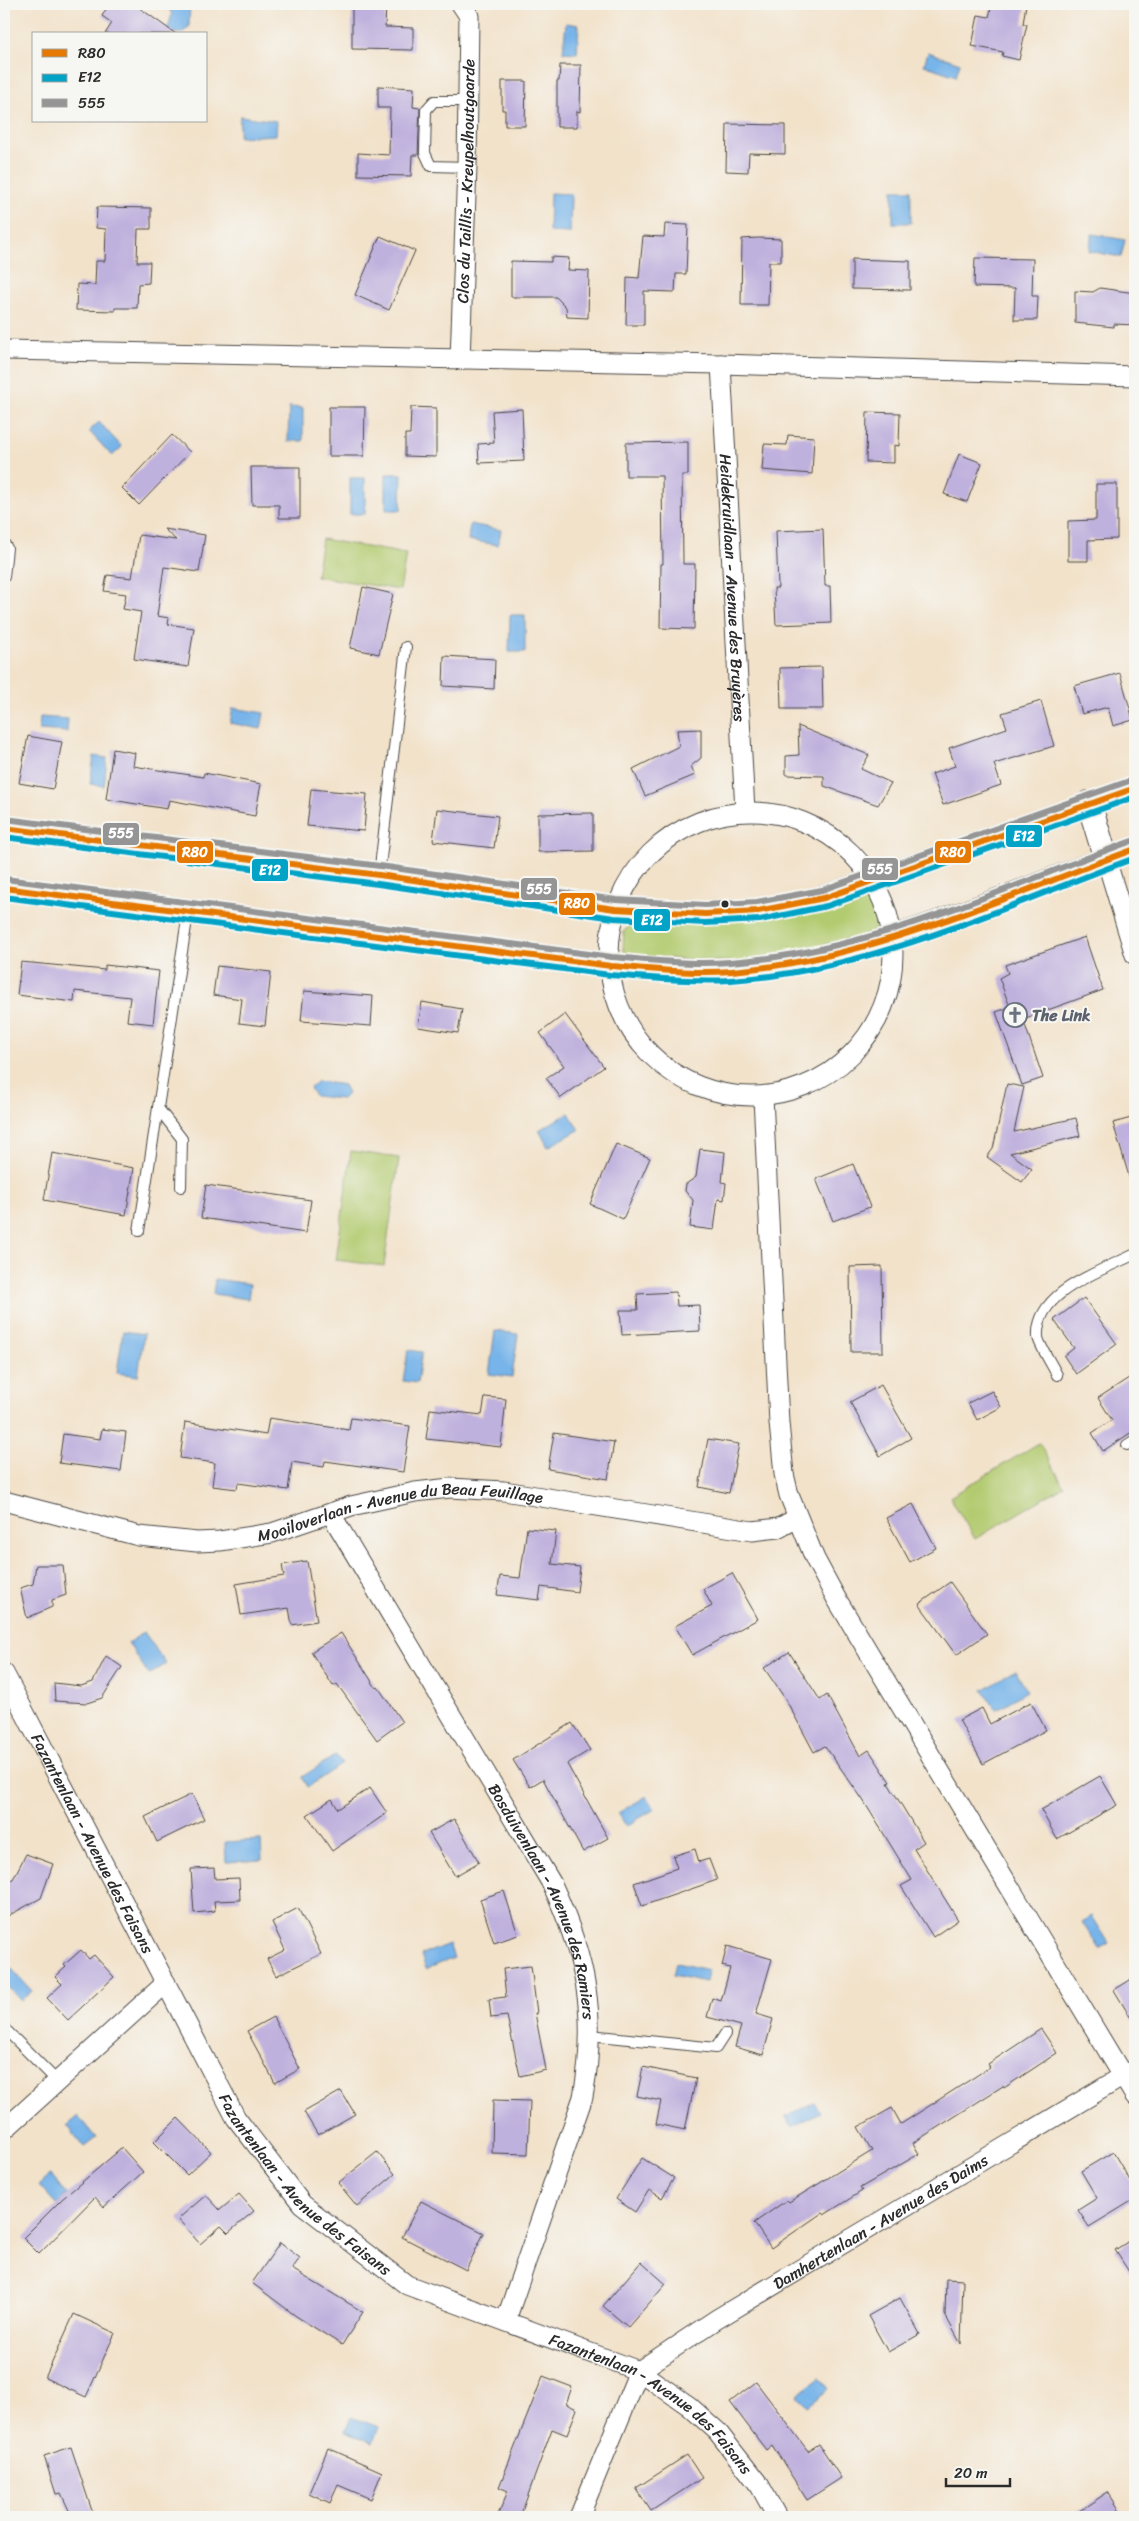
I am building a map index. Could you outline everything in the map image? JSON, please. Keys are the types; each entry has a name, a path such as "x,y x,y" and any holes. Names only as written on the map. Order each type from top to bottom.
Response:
{"street":[{"name":"Clos du Taillis - Kreupelhoutgaarde","path":"460,360 467,167 469,16 461,4"},
{"path":"4,350 721,364 1135,376"},
{"name":"Heidekruidlaan - Avenue des Bruyères","path":"721,364 745,811"},
{"path":"4,828 379,875 615,909 705,914 758,911 824,898 874,882 1135,788"},
{"path":"1089,803 1135,956"},
{"path":"745,811 764,812 806,822 838,840 858,860 874,882 884,907 891,940 891,988 872,1032 849,1059 811,1084 763,1097 736,1097 690,1083 654,1058 632,1032 618,1003 611,966 616,902 643,860 669,836 695,822 723,814 745,811"},
{"path":"4,888 611,966 686,971 731,971 831,955 891,940 1135,849"},
{"path":"763,1097 779,1423 784,1474 797,1518 836,1598 1129,2072 1135,2096"},
{"name":"Mooiloverlaan - Avenue du Beau Feuillage","path":"4,1501 139,1536 182,1541 220,1541 257,1536 331,1514 351,1506 415,1492 450,1488 504,1491 752,1531 778,1528 797,1518"},
{"name":"Bosduivenlaan - Avenue des Ramiers","path":"331,1514 552,1884 577,1943 584,1974 590,2035 589,2066 579,2113 532,2240 506,2320"},
{"name":"Fazantenlaan - Avenue des Faisans","path":"4,1673 236,2118 302,2204 407,2285 506,2320 639,2372 689,2406 717,2431 760,2486 777,2517"},
{"path":"4,2130 166,1983"},
{"name":"Damhertenlaan - Avenue des Daims","path":"639,2372 717,2319 1129,2072"},
{"path":"578,2517 639,2372"}],"lane":[{"path":"467,167 431,166 425,153 426,110 434,101 468,101"},
{"path":"4,543 7,548 4,577"},
{"path":"379,875 406,647"},
{"path":"139,1231 188,912"},
{"path":"158,1108 182,1139 181,1186"},
{"path":"1057,1375 1038,1338 1043,1312 1061,1291 1135,1254"},
{"path":"4,2028 57,2081"},
{"path":"590,2035 716,2048 725,2034"}],"green space":[{"path":"709,4 814,4 813,14"},
{"path":"322,539 406,554 400,590 316,576"},
{"path":"858,897 873,907 877,916 876,927 873,933 750,963 627,956 623,949 624,931 636,920"},
{"path":"351,1151 399,1158 384,1266 336,1260"},
{"path":"1039,1443 1064,1486 975,1539 950,1497"}],"water":[{"path":"165,4 190,4 189,27 183,32 174,32 168,28 172,14"},
{"path":"566,23 579,25 577,53 563,52"},
{"path":"928,52 960,63 956,76 924,65"},
{"path":"240,116 277,121 276,135 239,137"},
{"path":"893,190 911,190 911,223 893,223"},
{"path":"550,193 571,194 570,233 549,232"},
{"path":"1092,234 1125,240 1121,257 1089,251"},
{"path":"289,407 303,408 303,441 288,441"},
{"path":"99,422 122,447 112,456 89,431"},
{"path":"386,474 402,474 401,510 386,510"},
{"path":"350,478 365,478 365,514 350,514"},
{"path":"470,524 501,530 498,545 468,540"},
{"path":"510,615 525,615 525,652 509,652"},
{"path":"233,708 264,713 261,729 230,723"},
{"path":"40,717 68,719 67,732 39,730"},
{"path":"94,756 107,758 104,786 90,784"},
{"path":"317,1081 344,1085 348,1093 342,1099 315,1096 310,1088"},
{"path":"569,1113 579,1130 548,1147 539,1130"},
{"path":"215,1279 250,1284 248,1299 213,1294"},
{"path":"123,1331 144,1334 138,1376 117,1373"},
{"path":"495,1331 518,1334 512,1377 489,1374"},
{"path":"408,1350 422,1352 417,1383 403,1381"},
{"path":"144,1632 166,1664 149,1675 128,1643"},
{"path":"1015,1670 1027,1691 996,1710 983,1690"},
{"path":"336,1755 342,1764 308,1787 302,1777"},
{"path":"647,1796 655,1809 626,1826 618,1813"},
{"path":"261,1840 262,1860 226,1862 225,1842"},
{"path":"1092,1916 1109,1943 1099,1949 1082,1922"},
{"path":"449,1944 454,1958 426,1969 421,1955"},
{"path":"676,1963 709,1970 706,1982 673,1975"},
{"path":"11,1968 32,1991 21,2001 4,1983 4,1974"},
{"path":"814,2102 820,2112 792,2127 786,2117"},
{"path":"78,2116 96,2138 84,2147 67,2125"},
{"path":"50,2175 67,2194 56,2204 39,2185"},
{"path":"820,2378 829,2389 807,2406 798,2395"},
{"path":"351,2417 379,2427 373,2442 345,2432"}],"building":[{"path":"109,4 134,4 173,32 106,32 112,23 102,16"},
{"path":"352,4 386,4 385,27 413,28 413,50 352,49"},
{"path":"992,4 1026,4 1023,24 1027,24 1019,60 1002,56 1003,52 972,46 978,15 989,17"},
{"path":"560,65 581,65 580,112 577,111 577,127 557,127 557,81 559,81"},
{"path":"502,81 526,81 525,126 505,126 505,110 502,110"},
{"path":"378,86 414,88 413,107 420,108 418,155 412,155 411,176 358,175 358,153 389,155 390,108 378,108"},
{"path":"727,124 785,125 785,154 749,153 748,172 726,171"},
{"path":"97,207 151,208 151,229 138,229 137,262 150,262 149,283 138,284 137,308 115,308 115,311 76,310 77,284 95,285 96,261 105,261 106,229 96,228"},
{"path":"665,224 688,225 686,274 676,274 675,292 644,291 644,325 626,325 627,277 639,278 643,236 664,237"},
{"path":"380,236 415,251 389,310 355,295"},
{"path":"742,239 781,239 781,262 769,262 768,305 741,305"},
{"path":"551,257 569,258 568,270 589,271 588,318 567,317 566,307 556,297 511,297 511,261 551,262"},
{"path":"975,258 1033,259 1032,296 1038,296 1037,320 1014,320 1015,288 974,287"},
{"path":"852,259 910,261 910,290 852,289"},
{"path":"1100,288 1135,293 1135,325 1114,324 1114,327 1075,323 1075,291 1093,292"},
{"path":"329,407 365,407 364,456 329,456"},
{"path":"411,407 436,408 436,457 405,456 405,434 410,434"},
{"path":"522,409 524,461 479,463 478,444 494,443 492,411"},
{"path":"867,412 900,413 899,446 894,445 894,463 866,462"},
{"path":"172,435 190,452 139,505 122,488"},
{"path":"788,435 814,437 812,474 762,470 764,444 787,445"},
{"path":"688,442 688,475 682,475 683,564 695,564 694,629 660,628 661,564 663,564 662,476 626,476 626,443"},
{"path":"959,454 982,463 967,502 944,494"},
{"path":"251,467 300,467 300,518 279,518 279,505 252,505"},
{"path":"1096,484 1117,484 1117,539 1088,540 1088,561 1068,561 1068,521 1096,520"},
{"path":"164,529 205,535 199,572 164,567 157,616 169,618 168,624 194,628 188,667 134,659 141,612 123,609 126,594 104,591 107,575 132,578 139,535 176,540"},
{"path":"823,529 825,586 830,586 831,623 776,625 774,588 778,588 776,531"},
{"path":"363,587 393,594 379,654 350,648"},
{"path":"444,656 495,659 494,689 443,686"},
{"path":"822,667 823,709 781,709 780,668"},
{"path":"1120,673 1133,720 1113,726 1108,707 1082,714 1074,686"},
{"path":"1041,701 1054,746 994,764 1001,785 943,805 932,774 955,766 949,748 1007,728 1002,713"},
{"path":"798,726 869,755 861,769 891,783 878,805 824,786 824,776 786,775 786,756 799,755"},
{"path":"701,729 701,758 691,766 695,775 645,796 633,769 679,746 677,730"},
{"path":"28,736 62,742 53,789 19,783"},
{"path":"113,749 135,753 133,766 203,777 204,773 261,784 255,816 169,800 167,809 106,799"},
{"path":"311,789 367,794 364,831 307,826"},
{"path":"437,809 498,816 494,848 433,841"},
{"path":"593,813 593,851 538,852 538,814"},
{"name":"The Link","path":"1085,937 1103,990 1023,1019 1043,1078 1022,1085 996,1012 1010,1007 999,978 1008,973 1005,965"},
{"path":"21,962 105,970 105,965 159,971 153,1024 127,1021 130,997 75,991 74,1002 17,995"},
{"path":"217,966 271,972 265,1026 239,1023 242,999 213,995"},
{"path":"304,991 373,996 371,1026 301,1021"},
{"path":"422,1002 462,1009 458,1033 418,1027"},
{"path":"565,1014 604,1067 561,1098 546,1078 564,1066 540,1033"},
{"path":"1007,1084 1024,1087 1014,1132 1076,1118 1080,1136 1010,1153 1032,1169 1022,1182 987,1157 993,1149"},
{"path":"1131,1118 1135,1133 1135,1182 1131,1183 1113,1123"},
{"path":"616,1144 650,1158 623,1219 590,1204"},
{"path":"700,1149 725,1152 722,1182 726,1183 724,1200 718,1199 714,1230 690,1227 693,1200 685,1191 686,1184 696,1177"},
{"path":"52,1153 134,1168 126,1215 44,1200"},
{"path":"853,1164 870,1207 833,1221 816,1179"},
{"path":"206,1185 311,1200 306,1233 201,1218"},
{"path":"882,1266 883,1352 851,1352 850,1267"},
{"path":"676,1292 677,1306 699,1305 700,1331 622,1335 620,1310 638,1310 637,1294"},
{"path":"1084,1298 1117,1344 1076,1374 1064,1356 1074,1348 1054,1320"},
{"path":"1135,1374 1135,1430 1103,1451 1092,1433 1112,1420 1098,1398"},
{"path":"881,1385 911,1438 880,1456 850,1402"},
{"path":"992,1391 1001,1407 977,1420 968,1403"},
{"path":"485,1397 506,1399 501,1447 426,1439 430,1409 482,1415"},
{"path":"269,1418 349,1430 351,1418 410,1426 403,1472 325,1461 324,1467 292,1462 288,1490 238,1483 237,1489 212,1486 215,1463 180,1458 185,1422 266,1435"},
{"path":"102,1429 126,1432 121,1471 59,1463 63,1434 100,1439"},
{"path":"554,1433 614,1442 608,1479 548,1469"},
{"path":"708,1439 739,1444 729,1493 699,1487"},
{"path":"913,1504 936,1548 910,1562 886,1518"},
{"path":"527,1528 556,1531 552,1564 580,1567 577,1592 541,1587 539,1600 497,1595 500,1576 520,1578"},
{"path":"307,1561 317,1621 292,1625 289,1608 241,1615 236,1584 284,1576 282,1565"},
{"path":"36,1565 63,1565 66,1595 52,1600 52,1607 27,1618 20,1588 33,1584"},
{"path":"732,1573 758,1619 692,1655 675,1626 712,1606 703,1589"},
{"path":"950,1582 987,1634 956,1655 919,1604"},
{"path":"341,1633 376,1688 378,1687 402,1722 377,1740 337,1684 333,1686 311,1652"},
{"path":"789,1652 820,1700 827,1695 860,1756 869,1750 890,1782 888,1783 924,1842 914,1849 958,1920 933,1937 901,1886 912,1880 863,1800 825,1746 814,1752 786,1700 764,1668"},
{"path":"106,1656 122,1667 102,1698 87,1703 55,1701 54,1683 81,1686 93,1682"},
{"path":"1031,1702 1046,1730 983,1764 959,1720 982,1708 990,1724"},
{"path":"572,1723 590,1750 567,1764 608,1838 583,1852 543,1779 530,1787 513,1760"},
{"path":"1100,1776 1117,1805 1057,1839 1041,1810"},
{"path":"370,1788 387,1813 332,1851 307,1815 332,1799 338,1809"},
{"path":"192,1794 204,1819 157,1842 145,1817"},
{"path":"454,1819 479,1862 455,1876 429,1833"},
{"path":"695,1849 699,1862 709,1859 717,1880 642,1906 634,1883 677,1868 673,1856"},
{"path":"26,1854 53,1864 41,1898 4,1918 4,1883 13,1879"},
{"path":"214,1868 215,1879 239,1878 240,1900 214,1901 215,1911 194,1913 191,1869"},
{"path":"504,1891 518,1935 494,1943 480,1899"},
{"path":"298,1908 321,1954 276,1976 267,1959 285,1950 272,1922"},
{"path":"727,1946 772,1959 756,2014 773,2019 763,2055 735,2047 741,2026 707,2017 712,1998 721,2001 730,1968 722,1966"},
{"path":"81,1950 89,1959 94,1955 114,1977 68,2020 47,1998 62,1984 55,1977 66,1967 64,1965"},
{"path":"531,1966 537,2013 535,2013 546,2070 520,2076 507,2016 491,2018 489,1999 506,1997 503,1969"},
{"path":"1135,1977 1135,2025 1114,1990"},
{"path":"273,2017 300,2069 275,2083 247,2031"},
{"path":"1041,2029 1057,2053 1004,2088 1003,2086 913,2143 919,2154 860,2188 862,2191 824,2215 822,2213 771,2248 754,2223 787,2200 789,2202 872,2151 858,2127 892,2108 901,2124 990,2067 988,2064"},
{"path":"643,2067 696,2078 685,2130 656,2124 661,2101 637,2096"},
{"path":"341,2091 355,2114 318,2135 304,2112"},
{"path":"493,2100 530,2101 528,2154 492,2153"},
{"path":"178,2118 211,2152 187,2175 154,2142"},
{"path":"122,2148 143,2172 104,2207 95,2197 39,2254 23,2238 62,2199"},
{"path":"377,2152 395,2174 357,2206 338,2183"},
{"path":"1113,2152 1135,2189 1135,2199 1089,2227 1078,2210 1097,2198 1081,2171"},
{"path":"642,2158 674,2178 662,2198 649,2190 635,2212 616,2199"},
{"path":"239,2194 254,2211 228,2233 221,2226 200,2244 178,2219 206,2195 220,2210"},
{"path":"421,2201 484,2233 466,2270 402,2237"},
{"path":"1135,2237 1135,2281 1115,2250"},
{"path":"280,2243 300,2258 292,2269 363,2312 342,2345 296,2316 252,2283"},
{"path":"641,2262 666,2284 628,2327 603,2306"},
{"path":"946,2279 963,2280 961,2344 945,2315"},
{"path":"900,2298 920,2334 888,2352 868,2316"},
{"path":"74,2314 115,2333 86,2397 45,2378"},
{"path":"543,2376 572,2387 566,2404 577,2409 567,2435 552,2429 520,2517 497,2517 508,2491 499,2487"},
{"path":"756,2382 808,2451 819,2444 841,2478 807,2500 772,2445 766,2450 730,2402"},
{"path":"71,2447 94,2517 72,2517 61,2493 56,2494 44,2456"},
{"path":"328,2448 382,2472 371,2499 338,2485 330,2503 309,2493"},
{"path":"687,2455 702,2478 651,2511 636,2488"},
{"path":"1108,2492 1124,2517 1070,2517"}],"transit line":[{"name":"555","path":"5,819 380,866 616,900 705,905 757,902 822,890 1132,780"},
{"name":"R80","path":"4,828 379,875 615,909 705,914 758,911 824,898 1135,788"},
{"name":"E12","path":"4,837 378,884 614,918 705,923 760,920 827,906 1135,797"},
{"name":"555","path":"5,879 612,957 671,962 715,963 782,956 834,946 884,932 985,898 1132,841"},
{"name":"R80","path":"4,888 611,966 672,971 717,972 784,964 836,954 887,940 987,906 1135,849"},
{"name":"E12","path":"4,897 610,975 686,980 731,980 783,974 835,964 886,950 937,934 1135,858"}],"place":[{"name":"The Link","path":"1015,1015"}]}
